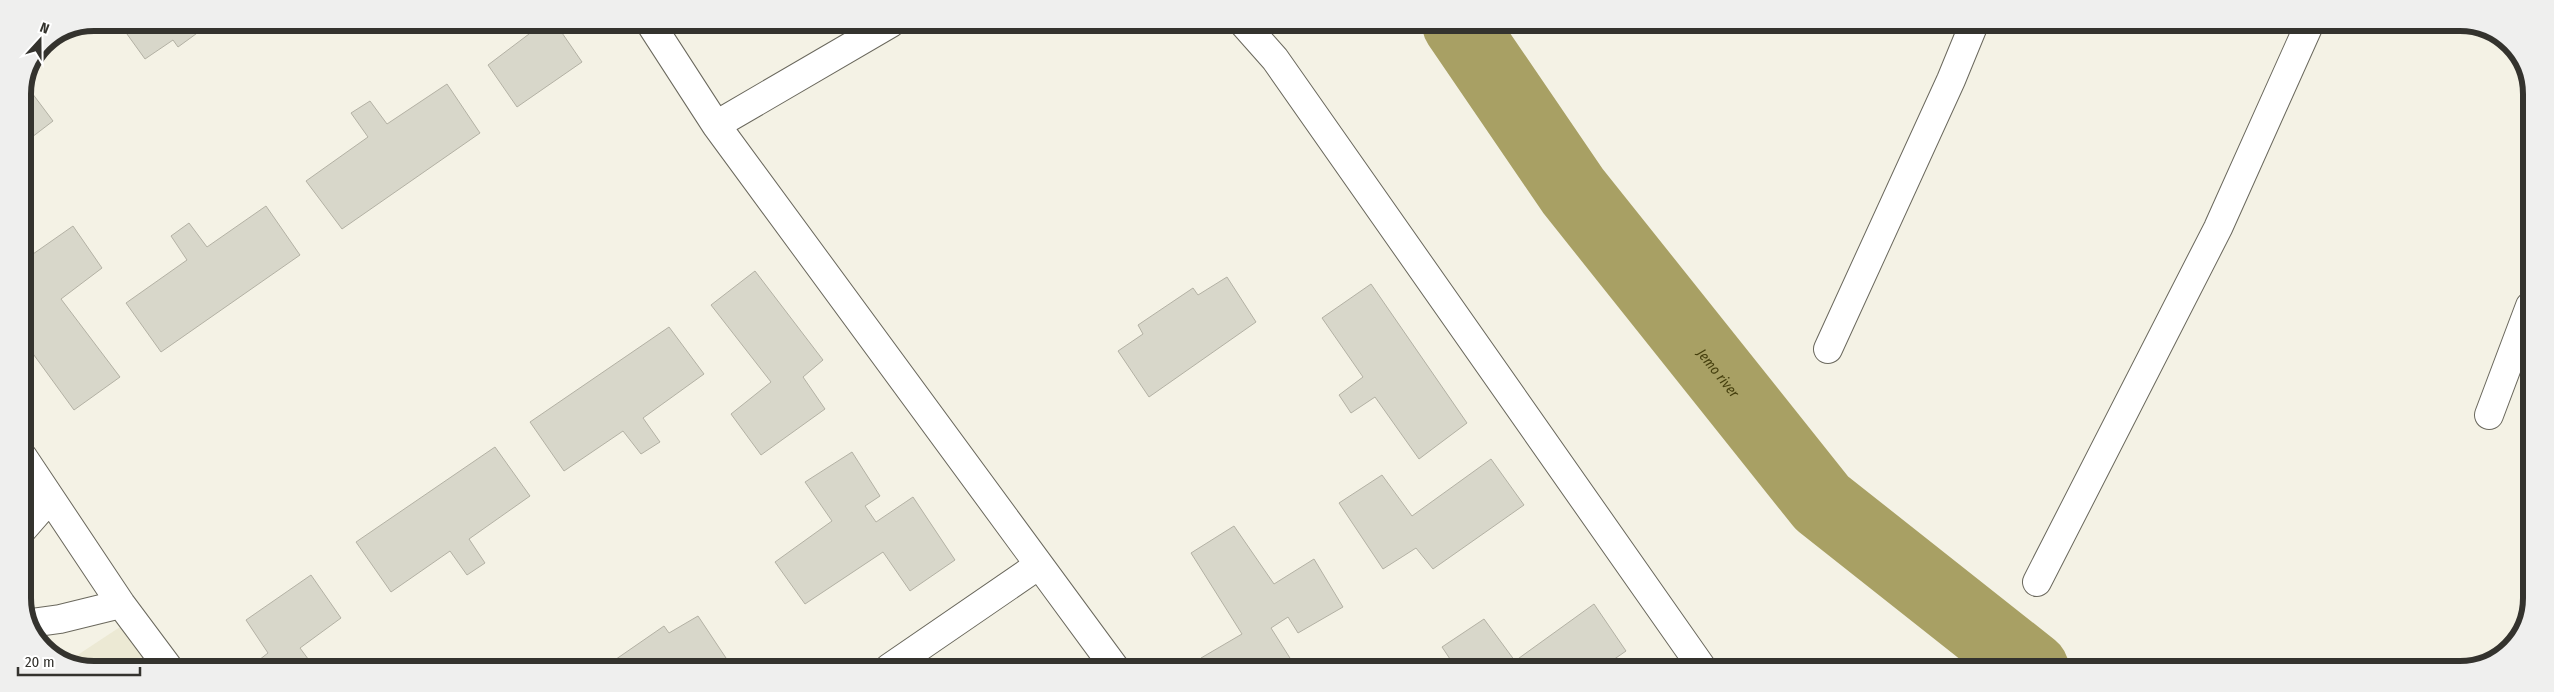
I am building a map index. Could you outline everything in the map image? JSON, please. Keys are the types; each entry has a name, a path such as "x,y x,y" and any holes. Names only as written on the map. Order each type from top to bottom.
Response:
{"street":[{"path":"655,31 716,125 1111,661"},
{"path":"716,125 877,31"},
{"path":"1250,31 1275,59 1697,661"},
{"path":"1828,349 1951,80 1971,31"},
{"path":"2037,582 2218,228 2307,31"},
{"path":"2489,415 2523,325"},
{"path":"31,469 121,604 164,661"},
{"path":"31,520 50,498"},
{"path":"899,661 1039,566"},
{"path":"36,622 60,619 121,604"}],"shaded area":[{"path":"120,627 146,661 94,661 74,657"}],"building":[{"path":"125,31 200,31 178,47 173,40 145,59"},
{"path":"527,31 561,31 582,62 517,107 488,65 529,34"},
{"path":"447,84 480,133 342,229 306,181 368,137 351,113 370,101 387,124"},
{"path":"31,92 53,121 31,138"},
{"path":"266,206 300,255 161,352 126,303 187,260 171,236 189,223 207,247"},
{"path":"73,226 102,268 61,299 120,377 74,410 31,351 31,255"},
{"path":"755,271 823,360 803,377 825,409 761,455 731,414 771,382 711,305"},
{"path":"1227,277 1256,322 1149,397 1118,351 1143,334 1138,325 1193,288 1198,295"},
{"path":"1371,284 1467,423 1419,459 1375,397 1351,413 1339,395 1363,377 1322,318"},
{"path":"669,327 704,374 643,418 660,442 641,454 623,431 564,471 530,422"},
{"path":"495,447 530,496 469,539 485,563 467,575 450,551 391,592 356,542"},
{"path":"852,452 880,496 865,506 876,522 913,497 955,560 910,591 883,552 805,604 775,562 832,521 805,482"},
{"path":"1491,459 1524,505 1433,569 1416,548 1383,569 1339,503 1382,475 1412,516"},
{"path":"1234,526 1274,584 1314,559 1343,607 1298,633 1288,617 1271,628 1292,661 1203,661 1201,658 1242,634 1191,553"},
{"path":"311,575 341,618 300,648 310,661 258,661 268,653 246,620"},
{"path":"1594,604 1626,651 1612,661 1515,661"},
{"path":"698,616 728,661 613,661 664,626 669,633"},
{"path":"1484,619 1515,661 1451,661 1442,647"}],"waterway":[{"name":"Jemo river","path":"1464,31 1573,191 1822,503 2022,661"}]}
